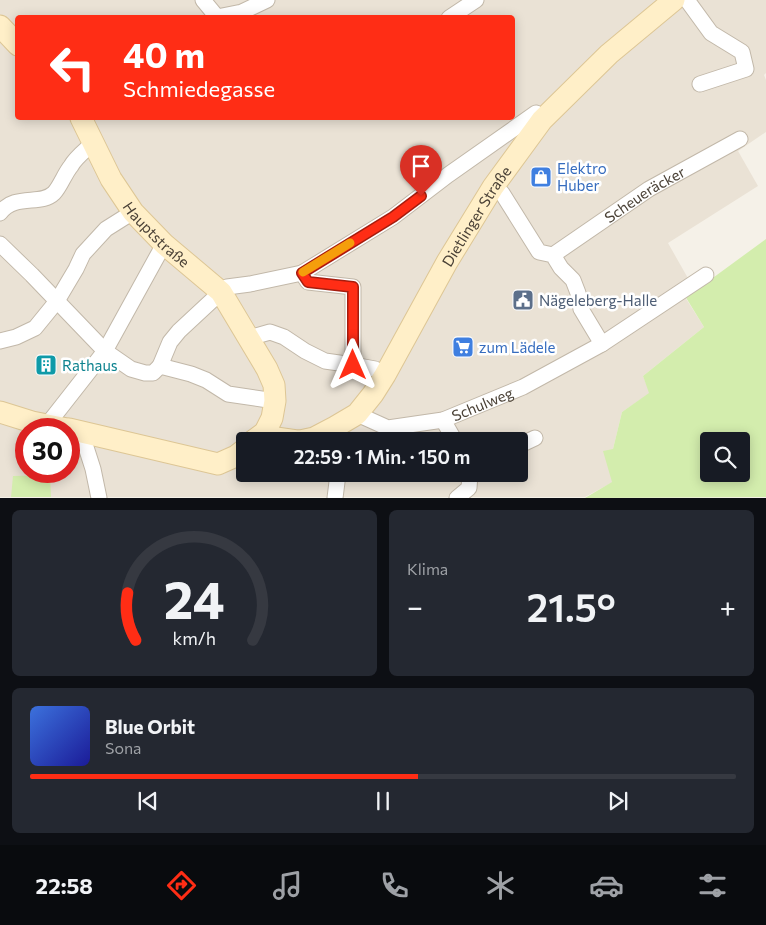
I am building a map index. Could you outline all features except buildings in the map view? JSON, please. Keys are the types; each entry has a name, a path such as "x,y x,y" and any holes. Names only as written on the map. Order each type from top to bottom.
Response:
{"street":[{"path":"203,0 215,15"},
{"path":"227,15 242,12 267,0"},
{"path":"454,15 476,0"},
{"name":"Dietlinger Straße","path":"327,432 357,414 373,394 447,262 493,187 542,120 609,54 674,0"},
{"path":"687,0 711,33 742,52 746,69 700,84"},
{"path":"0,26 15,42"},
{"path":"0,244 105,351 130,369 152,373 160,366 170,342 179,331 227,287 302,273 393,217 448,175 536,113 542,120"},
{"name":"Hauptstraße","path":"82,120 112,178 133,212 164,244 221,292 267,369 274,385 275,401 272,418 262,432"},
{"name":"Scheueräcker","path":"553,254 649,189 740,139"},
{"path":"0,213 12,203 42,199 54,194 72,164 93,143"},
{"path":"493,187 502,193 539,252 553,254 561,268 573,280 581,309 602,344"},
{"path":"0,341 16,337 35,328 57,301 83,254 106,229 133,212"},
{"path":"73,418 105,351 164,244"},
{"path":"302,273 308,282 353,287 353,365"},
{"name":"Schulweg","path":"357,414 388,428 443,420 523,387 602,344 706,275"},
{"path":"249,338 270,332 284,337 325,361 375,369 385,375"},
{"path":"160,366 206,380 228,394 275,401"},
{"path":"0,412 17,418"},
{"path":"443,420 450,432"},
{"path":"80,432 218,464 236,456"},
{"path":"528,441 535,438"},
{"path":"80,439 86,444 99,498"},
{"path":"335,498 337,482"},
{"path":"457,498 469,488 469,482"}],"shaded area":[{"path":"0,0 766,0 766,73 764,75 766,80 766,132 738,151 758,186 668,243 689,280 685,297 704,327 643,376 650,393 622,412 613,449 613,482 585,497 0,497"}],"green space":[{"path":"766,239 766,497 585,498 612,482 603,451 613,449 622,412 649,393 643,376 704,327 685,296 695,291"},
{"path":"13,476 15,476 15,483 50,483 51,497 11,497"}],"slow traffic":[{"path":"303,272 350,243"}],"place":[{"name":"Elektro Huber","path":"541,177"},
{"name":"Nägeleberg-Halle","path":"523,300"},
{"name":"zum Lädele","path":"463,347"},
{"name":"Rathaus","path":"46,365"}],"route":[{"path":"353,365 353,287 308,282 302,273 393,217 421,196"}]}
